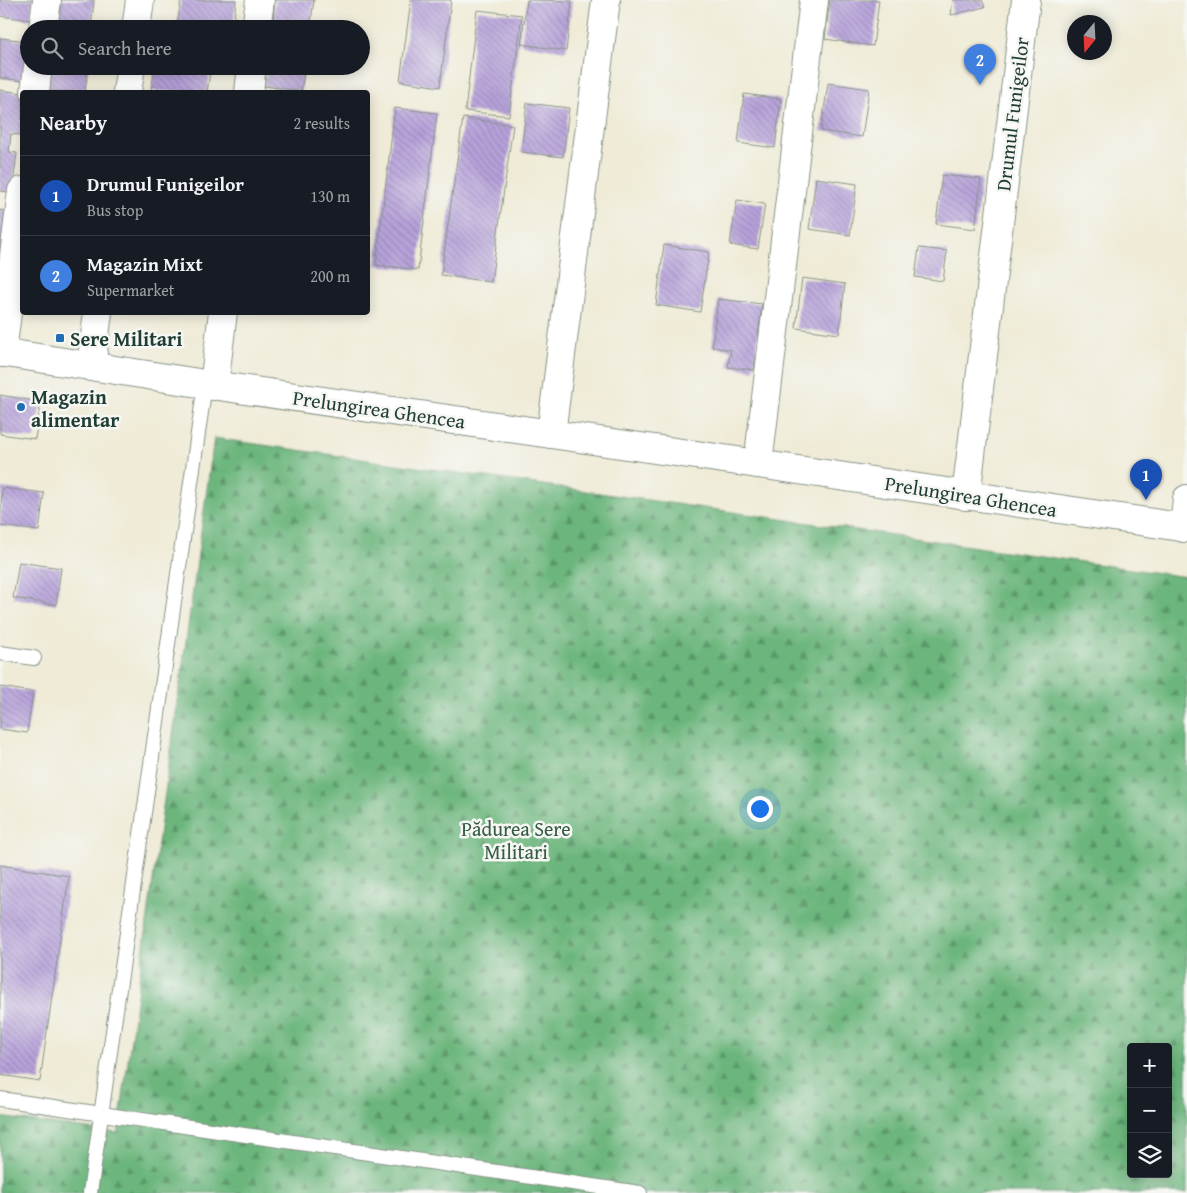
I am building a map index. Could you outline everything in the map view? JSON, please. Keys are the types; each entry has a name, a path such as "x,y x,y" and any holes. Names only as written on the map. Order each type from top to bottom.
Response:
{"street":[{"path":"44,20 47,0"},
{"path":"137,20 140,0"},
{"path":"257,20 260,0"},
{"path":"551,434 606,0"},
{"path":"758,464 814,0"},
{"name":"Drumul Funigeilor","path":"966,496 1026,0"},
{"path":"35,90 37,75"},
{"path":"127,90 130,75"},
{"path":"249,90 251,75"},
{"path":"1,352 20,206"},
{"path":"91,367 98,315"},
{"path":"210,385 222,315"},
{"name":"Prelungirea Ghencea","path":"1,352 210,385 1185,528 1187,499"}],"lane":[{"path":"90,1193 210,385"},
{"path":"0,653 34,658"},
{"path":"0,1098 640,1193"}],"green space":[{"name":"Pădurea Sere Militari","path":"214,438 1187,577 1187,1193 0,1193 0,1117 118,1133"}],"building":[{"path":"0,0 33,0 31,20 0,16"},
{"path":"53,0 94,0 92,20 50,20"},
{"path":"181,0 236,0 234,20 178,20"},
{"path":"275,0 314,0 311,20 273,20"},
{"path":"411,0 451,0 440,87 400,81"},
{"path":"527,0 572,1 566,51 521,44"},
{"path":"830,0 879,0 873,46 825,39"},
{"path":"953,0 982,0 985,7 951,15"},
{"path":"477,10 522,15 509,116 465,111"},
{"path":"0,38 20,40 20,75 25,75 24,81 0,78"},
{"path":"41,75 87,75 85,90 39,90"},
{"path":"154,75 210,75 207,90 151,90"},
{"path":"266,75 304,75 301,90 264,86"},
{"path":"828,83 869,89 862,137 821,131"},
{"path":"0,90 20,93 20,135 11,134 9,152 17,153 12,192 0,191"},
{"path":"744,94 781,99 775,148 738,143"},
{"path":"527,103 569,108 563,157 521,152"},
{"path":"395,108 437,113 418,270 376,265"},
{"path":"463,118 513,125 491,282 441,275"},
{"path":"942,175 981,179 975,229 936,224"},
{"path":"816,178 857,184 850,235 809,229"},
{"path":"737,200 765,204 758,249 730,245"},
{"path":"0,210 13,212 8,250 0,249"},
{"path":"664,245 709,252 700,312 656,305"},
{"path":"919,248 947,251 943,281 915,277"},
{"path":"802,278 845,284 839,334 796,328"},
{"path":"718,299 762,304 754,370 728,367 731,350 712,347"},
{"path":"0,395 41,402 35,439 0,434"},
{"path":"2,488 44,493 39,531 0,526"},
{"path":"19,562 61,568 56,605 13,598"},
{"path":"0,687 33,692 27,733 0,729"},
{"path":"0,865 69,876 40,1081 0,1075"}],"place":[{"name":"Magazin Mixt","path":"980,85"},
{"name":"Sere Militari","path":"60,338"},
{"name":"Magazin alimentar","path":"21,407"},
{"name":"Drumul Funigeilor","path":"1146,500"}]}
